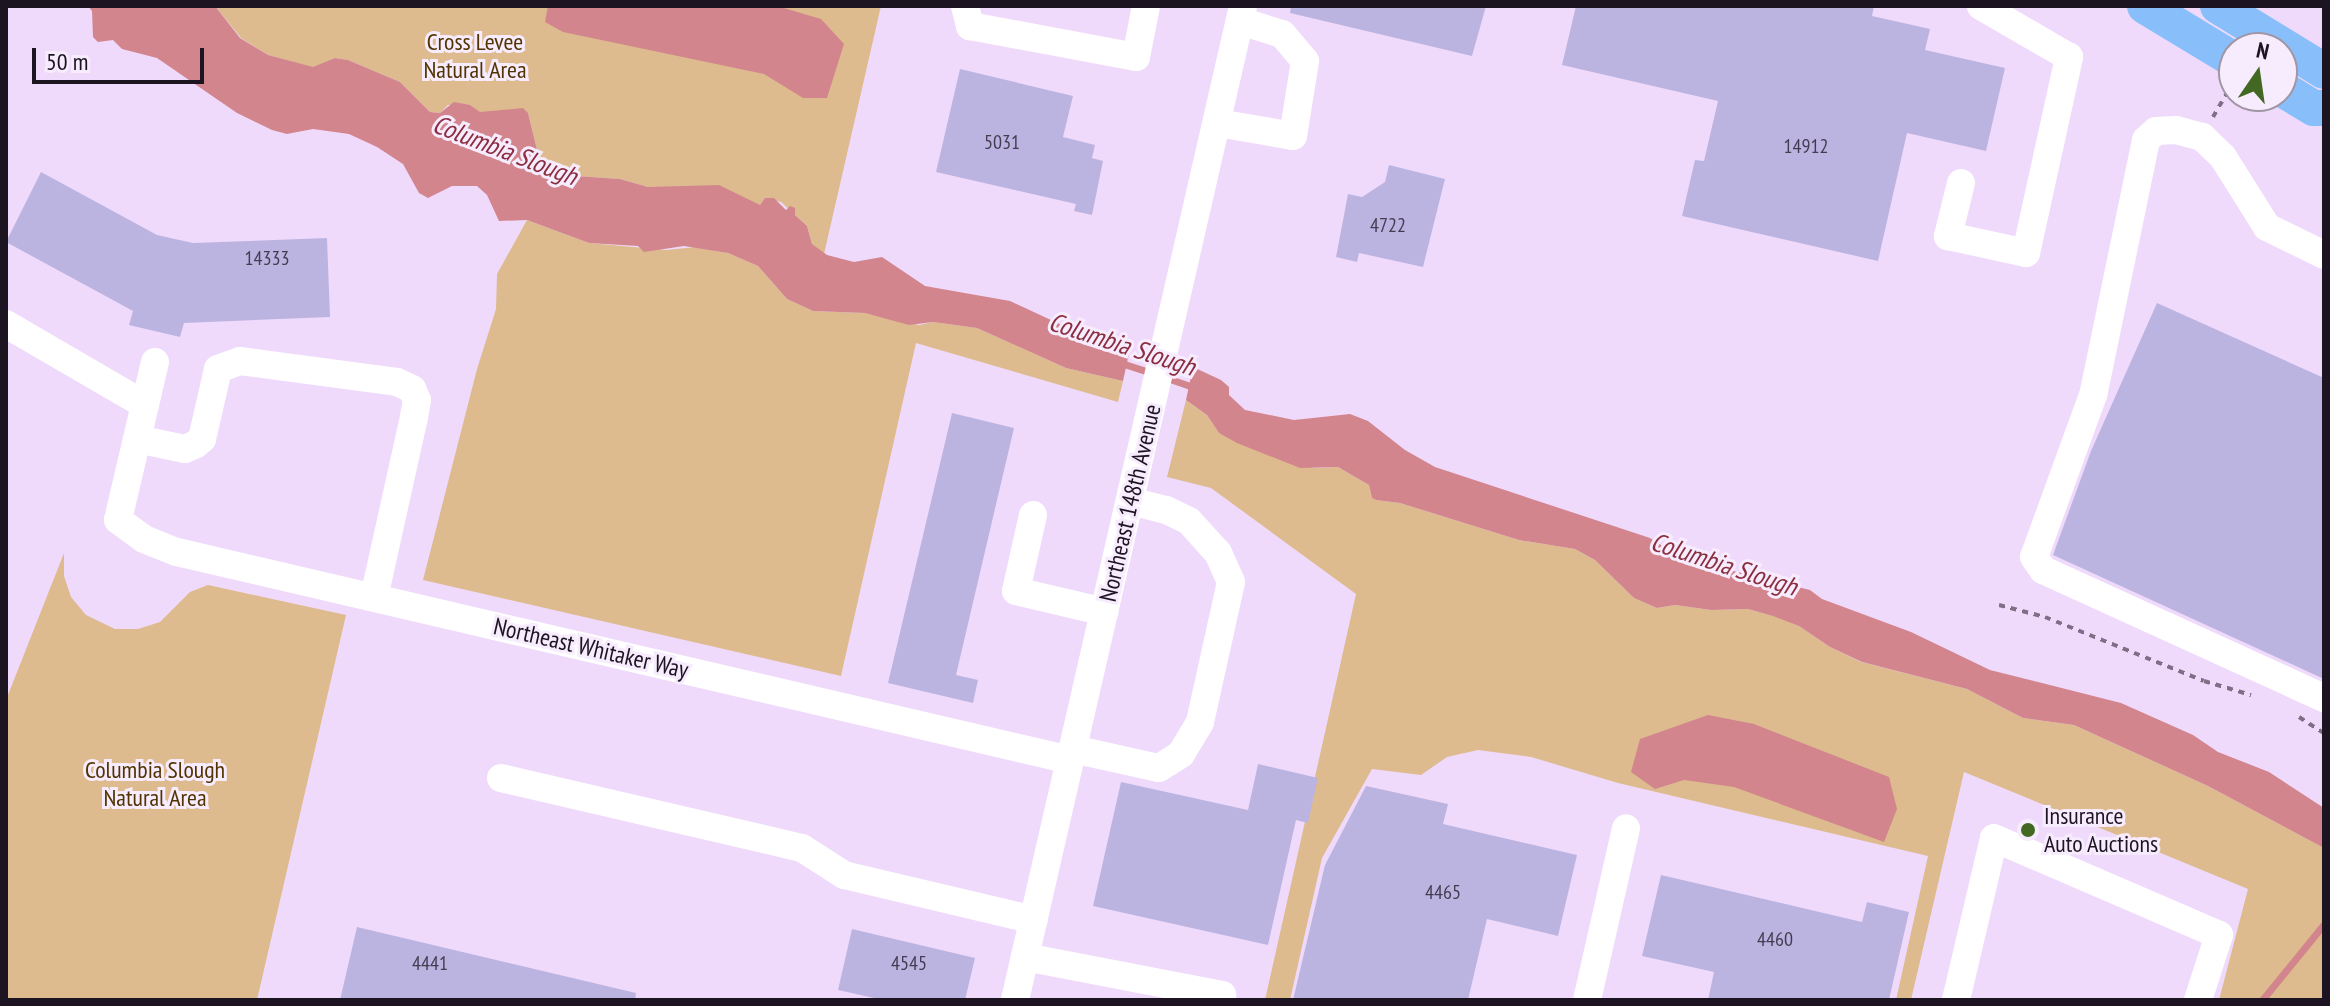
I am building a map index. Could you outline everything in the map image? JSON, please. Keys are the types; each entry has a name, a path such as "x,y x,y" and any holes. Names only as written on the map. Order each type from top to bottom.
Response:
{"main road":[{"path":"2145,6 2218,50"},
{"path":"2218,6 2324,71"},
{"path":"2298,98 2314,108 2324,108"}],"street":[{"path":"965,6 970,26 1136,57 1146,6"},
{"path":"1961,183 1948,236 2026,253 2069,57 1981,6"},
{"path":"1218,123 1293,136 1305,61 1282,34 1242,14"},
{"name":"Northeast 148th Avenue","path":"1015,1000 1242,14"},
{"path":"2324,255 2267,227 2223,157 2202,137 2176,130 2156,131 2146,140 2093,395 2034,557 2043,570 2324,698"},
{"path":"6,324 145,405"},
{"path":"155,362 137,439 185,449 202,439 218,369 223,364 240,361 397,382 412,389 417,400 414,417 374,598"},
{"name":"Northeast Whitaker Way","path":"137,439 118,520 144,539 177,552 1072,754 1159,768 1181,754 1200,722 1231,582 1218,553 1189,521 1166,510 1131,501"},
{"path":"1033,515 1016,591 1105,612"},
{"path":"501,778 802,848 844,875 1034,920"},
{"path":"1587,1000 1626,828"},
{"path":"1956,1000 1994,838 2219,935 2198,1000"},
{"path":"1025,957 1222,995"}],"path":[{"path":"2202,137 2218,109"},
{"path":"1999,605 2045,617 2204,681 2256,696"},
{"path":"2291,712 2324,733"}],"green space":[{"name":"Cross Levee Natural Area","path":"215,6 881,6 824,254 812,244 807,226 781,202 765,198 760,205 751,204 739,195 706,187 648,187 620,179 561,175 546,167 539,158 528,113 479,112 470,105 448,105 440,113 430,112 400,82 348,60 335,58 313,68 268,55 241,38"},
{"path":"527,220 589,243 666,250 696,247 728,253 758,266 787,299 813,311 865,313 919,325 933,322 977,328 1066,368 1123,381 1118,402 916,343 841,676 423,580 477,369 496,309 497,274"},
{"path":"1186,400 1207,415 1219,433 1314,468 1338,467 1369,485 1372,498 1376,500 1400,503 1519,540 1575,549 1595,560 1634,598 1657,608 1675,605 1711,610 1748,609 1774,616 1799,626 1830,647 1861,662 1967,689 2023,718 2074,725 2208,786 2324,848 2324,1000 2219,1000 2248,889 1964,772 1911,1000 1896,1000 1928,856 1618,783 1531,757 1478,750 1447,757 1421,775 1372,769 1322,858 1290,1000 1265,1000 1356,594 1211,488 1167,477"},
{"name":"Columbia Slough Natural Area","path":"64,553 64,576 71,597 86,615 115,629 138,629 160,622 190,592 208,585 346,615 257,1000 6,1000 6,700"}],"water":[{"path":"88,6 215,6 240,38 268,55 313,67 335,58 348,60 400,82 430,112 440,113 454,102 470,105 480,112 523,108 528,113 539,158 546,167 561,175 620,179 648,187 719,185 760,205 765,198 774,198 786,210 790,206 795,208 795,215 807,226 812,244 827,255 854,262 882,257 925,286 1010,301 1066,327 1130,349 1123,381 1066,368 977,328 933,322 909,325 865,313 813,311 787,299 758,266 728,253 684,246 644,252 638,246 589,243 527,220 499,221 487,195 477,186 452,186 428,198 419,193 403,164 377,147 349,134 313,129 287,134 272,130 237,113 157,58 122,49 113,40 98,42 93,37 92,11"},
{"path":"548,6 777,6 821,19 844,44 827,98 803,98 764,74 563,32 545,22"},
{"path":"1193,367 1221,380 1229,387 1229,395 1245,410 1294,420 1350,414 1368,421 1405,450 1435,467 1650,538 1675,554 1692,558 1700,554 1703,562 1713,566 1810,590 1822,599 1911,632 1990,670 2121,703 2193,735 2218,752 2269,772 2324,808 2324,848 2208,786 2074,725 2023,718 1967,689 1862,662 1830,647 1799,626 1773,616 1748,609 1711,610 1675,605 1657,608 1634,598 1595,560 1575,549 1519,540 1400,503 1376,500 1372,498 1369,485 1338,467 1300,468 1237,443 1219,433 1207,415 1186,400"},
{"path":"1708,715 1754,724 1889,777 1897,809 1884,842 1734,787 1684,780 1655,789 1631,772 1640,739"}],"building":[{"path":"1291,6 1486,6 1472,56 1290,13"},
{"path":"1576,6 1874,6 1872,16 1930,29 1925,50 2005,68 1986,151 1907,133 1878,261 1682,216 1695,160 1704,161 1718,101 1562,65"},
{"path":"960,69 1073,96 1063,137 1095,145 1092,158 1103,161 1092,215 1074,211 1076,204 936,172"},
{"path":"1389,165 1445,179 1423,267 1359,253 1357,262 1336,257 1348,194 1362,197 1385,182"},
{"path":"41,172 157,235 193,243 327,238 330,317 184,323 180,337 129,325 133,311 6,242"},
{"path":"2157,303 2324,378 2324,679 2053,555 2091,451"},
{"path":"952,413 1014,428 956,675 978,680 973,703 888,683"},
{"path":"1258,764 1318,778 1308,823 1296,820 1268,945 1093,906 1121,782 1248,810"},
{"path":"1366,786 1448,804 1443,824 1577,855 1558,936 1487,919 1468,1000 1293,1000 1325,865"},
{"path":"1661,875 1862,922 1867,902 1909,912 1889,1000 1708,1000 1714,972 1642,956"},
{"path":"357,927 636,993 635,1000 340,1000"},
{"path":"852,929 975,958 965,1000 883,1000 838,990"}],"waterway":[{"name":"Columbia Slough","path":"1118,362 1152,373"},
{"name":"Columbia Slough","path":"1164,377 1198,389"},
{"path":"2262,1000 2324,924"}],"place":[{"name":"Insurance Auto Auctions","path":"2028,830"}]}
